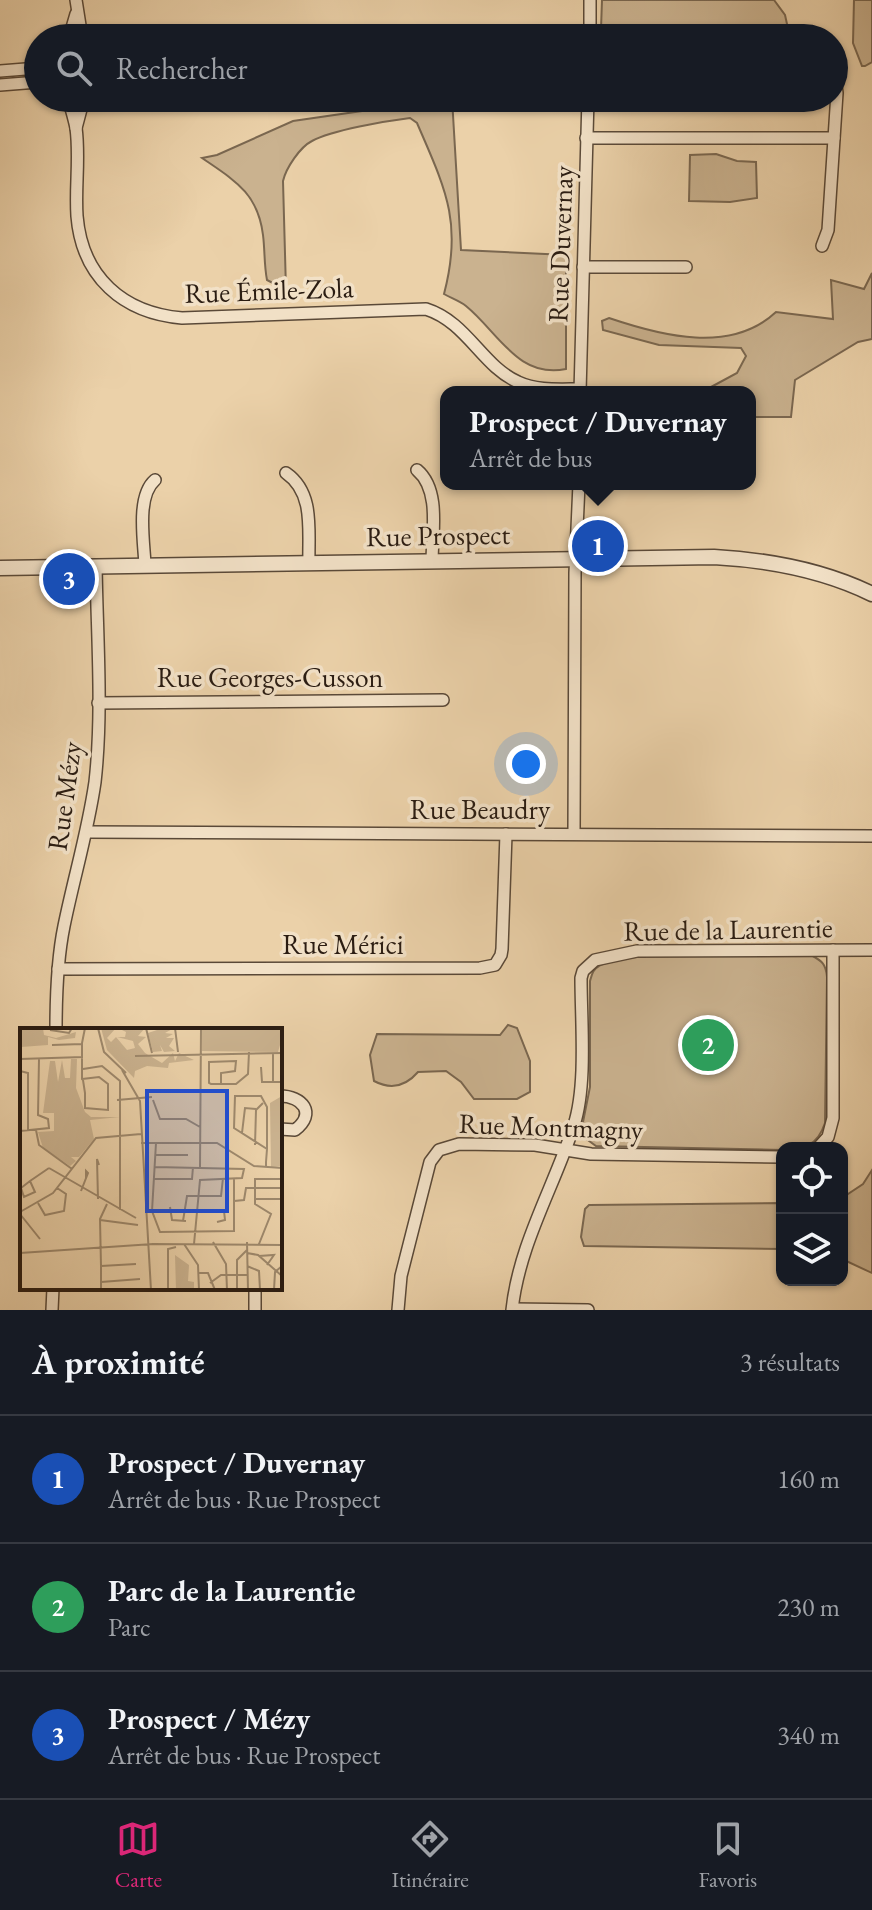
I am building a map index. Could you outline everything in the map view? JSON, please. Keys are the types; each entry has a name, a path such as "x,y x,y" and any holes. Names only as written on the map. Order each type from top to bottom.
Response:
{"street":[{"path":"76,0 79,24"},
{"path":"590,0 590,24"},
{"path":"73,24 76,13"},
{"path":"0,71 24,69"},
{"path":"0,85 24,83"},
{"name":"Rue Émile-Zola","path":"72,112 76,128 77,213 82,242 101,279 123,300 149,313 182,318 426,309 453,323 515,381 534,386"},
{"name":"Rue Émile-Zola","path":"76,128 80,112"},
{"name":"Rue Duvernay","path":"580,386 587,112"},
{"path":"822,246 828,230 836,112"},
{"path":"586,138 834,138"},
{"path":"583,267 686,267"},
{"path":"417,470 427,481 431,494 432,562"},
{"path":"286,473 299,484 307,500 309,563"},
{"path":"145,565 144,497 155,480"},
{"path":"574,834 579,490"},
{"name":"Rue Prospect","path":"0,568 714,557 807,570 872,594"},
{"name":"Rue Mézy","path":"56,1028 58,969 64,926 87,832 95,779 98,703 96,566"},
{"name":"Rue Georges-Cusson","path":"98,703 443,700"},
{"name":"Rue Beaudry","path":"87,832 872,836"},
{"name":"Rue Mérici","path":"58,969 480,968 495,965 502,949 506,834"},
{"name":"Rue de la Laurentie","path":"564,1150 578,1106 581,978 588,965 603,957 650,950 872,950"},
{"path":"823,1142 833,1118 833,950"},
{"path":"282,1096 297,1099 306,1113 303,1123 295,1130 282,1129"},
{"name":"Rue Montmagny","path":"398,1310 401,1276 430,1162 439,1150 451,1144 535,1145 591,1154 776,1157"},
{"path":"564,1150 522,1261 512,1310 588,1310"},
{"path":"52,1310 53,1290"}],"shaded area":[{"path":"602,0 774,0 785,15 787,24 601,24"},
{"path":"854,0 872,0 872,62 865,66 862,66 853,43"},
{"path":"355,112 453,112 461,250 566,255 566,369 549,370 522,360 466,306 444,294 452,246 448,206 436,167 417,123 410,118 332,133 307,144 294,158 283,181 286,290 267,280 263,235 256,208 243,189 202,158 217,155 293,121"},
{"path":"716,154 737,161 756,162 757,198 730,202 689,201 690,155"},
{"path":"872,273 872,339 858,342 795,380 791,417 756,417 756,386 713,386 737,373 746,356 741,348 659,345 603,330 602,321 609,318 673,335 717,337 758,325 776,312 833,319 831,280 864,289"},
{"path":"811,955 826,969 825,1123 818,1137 812,1142 776,1142 776,1150 596,1146 585,1138 583,1122 590,1087 590,981 597,967 616,960 640,957"},
{"path":"508,1025 517,1028 530,1061 530,1092 517,1099 474,1099 461,1082 446,1071 418,1072 398,1085 374,1081 370,1055 377,1034 500,1035"},
{"path":"872,1170 872,1273 848,1262 848,1194 863,1184"},
{"path":"776,1203 776,1249 584,1246 581,1237 585,1209 589,1205"}],"place":[{"name":"Prospect / Duvernay","path":"598,546"},
{"name":"Prospect / Mézy","path":"69,579"},
{"name":"Parc de la Laurentie","path":"708,1045"}]}
